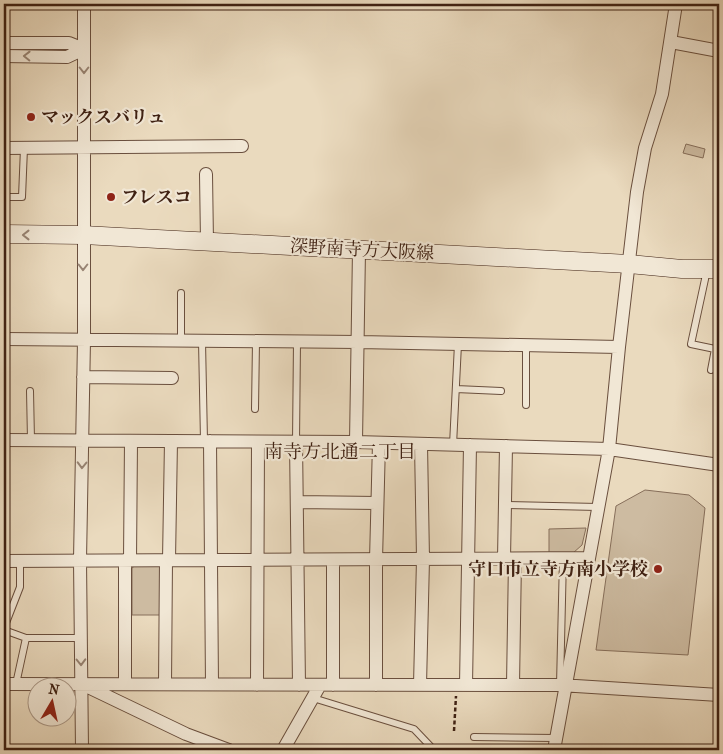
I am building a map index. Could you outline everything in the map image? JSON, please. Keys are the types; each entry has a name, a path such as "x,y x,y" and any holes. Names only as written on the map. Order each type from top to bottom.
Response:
{"main road":[{"name":"深野南寺方大阪線","path":"4,234 83,235 713,269"}],"street":[{"path":"82,750 80,560 84,377 84,4"},
{"path":"555,744 563,685 589,558 608,449 629,264 645,148 662,94 676,4"},
{"path":"670,42 719,51"},
{"path":"4,43 69,43 84,49"},
{"path":"4,56 67,57 84,49"},
{"path":"4,148 242,146"},
{"path":"206,174 207,242"},
{"path":"356,442 360,250"},
{"path":"4,338 619,347"},
{"path":"84,377 172,378"},
{"path":"4,440 356,442 608,449 719,465"},
{"path":"124,684 131,441"},
{"path":"165,684 171,441"},
{"path":"207,441 212,560 212,684"},
{"path":"257,684 258,442"},
{"path":"296,442 299,685"},
{"path":"376,685 376,560 379,443"},
{"path":"420,685 423,560 421,444"},
{"path":"461,685 469,560 470,445"},
{"path":"506,446 505,505 509,559 513,685"},
{"path":"297,502 377,503"},
{"path":"4,561 589,558"},
{"path":"283,750 313,698 327,685 333,560"},
{"path":"10,684 563,685 719,695"},
{"path":"82,684 186,734 229,750"}],"lane":[{"path":"4,197 22,198 24,148"},
{"path":"712,370 715,349 691,344 713,269"},
{"path":"181,293 181,340"},
{"path":"202,341 207,441"},
{"path":"255,409 256,341"},
{"path":"296,442 297,341"},
{"path":"453,445 458,344"},
{"path":"526,345 526,405"},
{"path":"456,389 501,390"},
{"path":"30,391 31,440"},
{"path":"505,505 598,506"},
{"path":"563,558 563,685"},
{"path":"20,561 20,587 4,629 26,638 81,638"},
{"path":"10,684 26,638"},
{"path":"313,698 414,729 434,750"},
{"path":"474,737 555,744"}],"path":[{"path":"454,730 461,685"}],"shaded area":[{"path":"686,144 705,149 703,158 683,153"},
{"path":"645,490 689,495 705,508 688,655 596,650 616,506"},
{"path":"586,528 582,545 573,553 549,553 549,529"},
{"path":"137,564 160,564 164,615 132,615 132,568"}],"place":[{"name":"マックスバリュ","path":"31,117"},
{"name":"フレスコ","path":"111,197"},
{"name":"守口市立寺方南小学校","path":"658,569"}],"district":[{"name":"南寺方北通二丁目","path":"340,452"}]}
